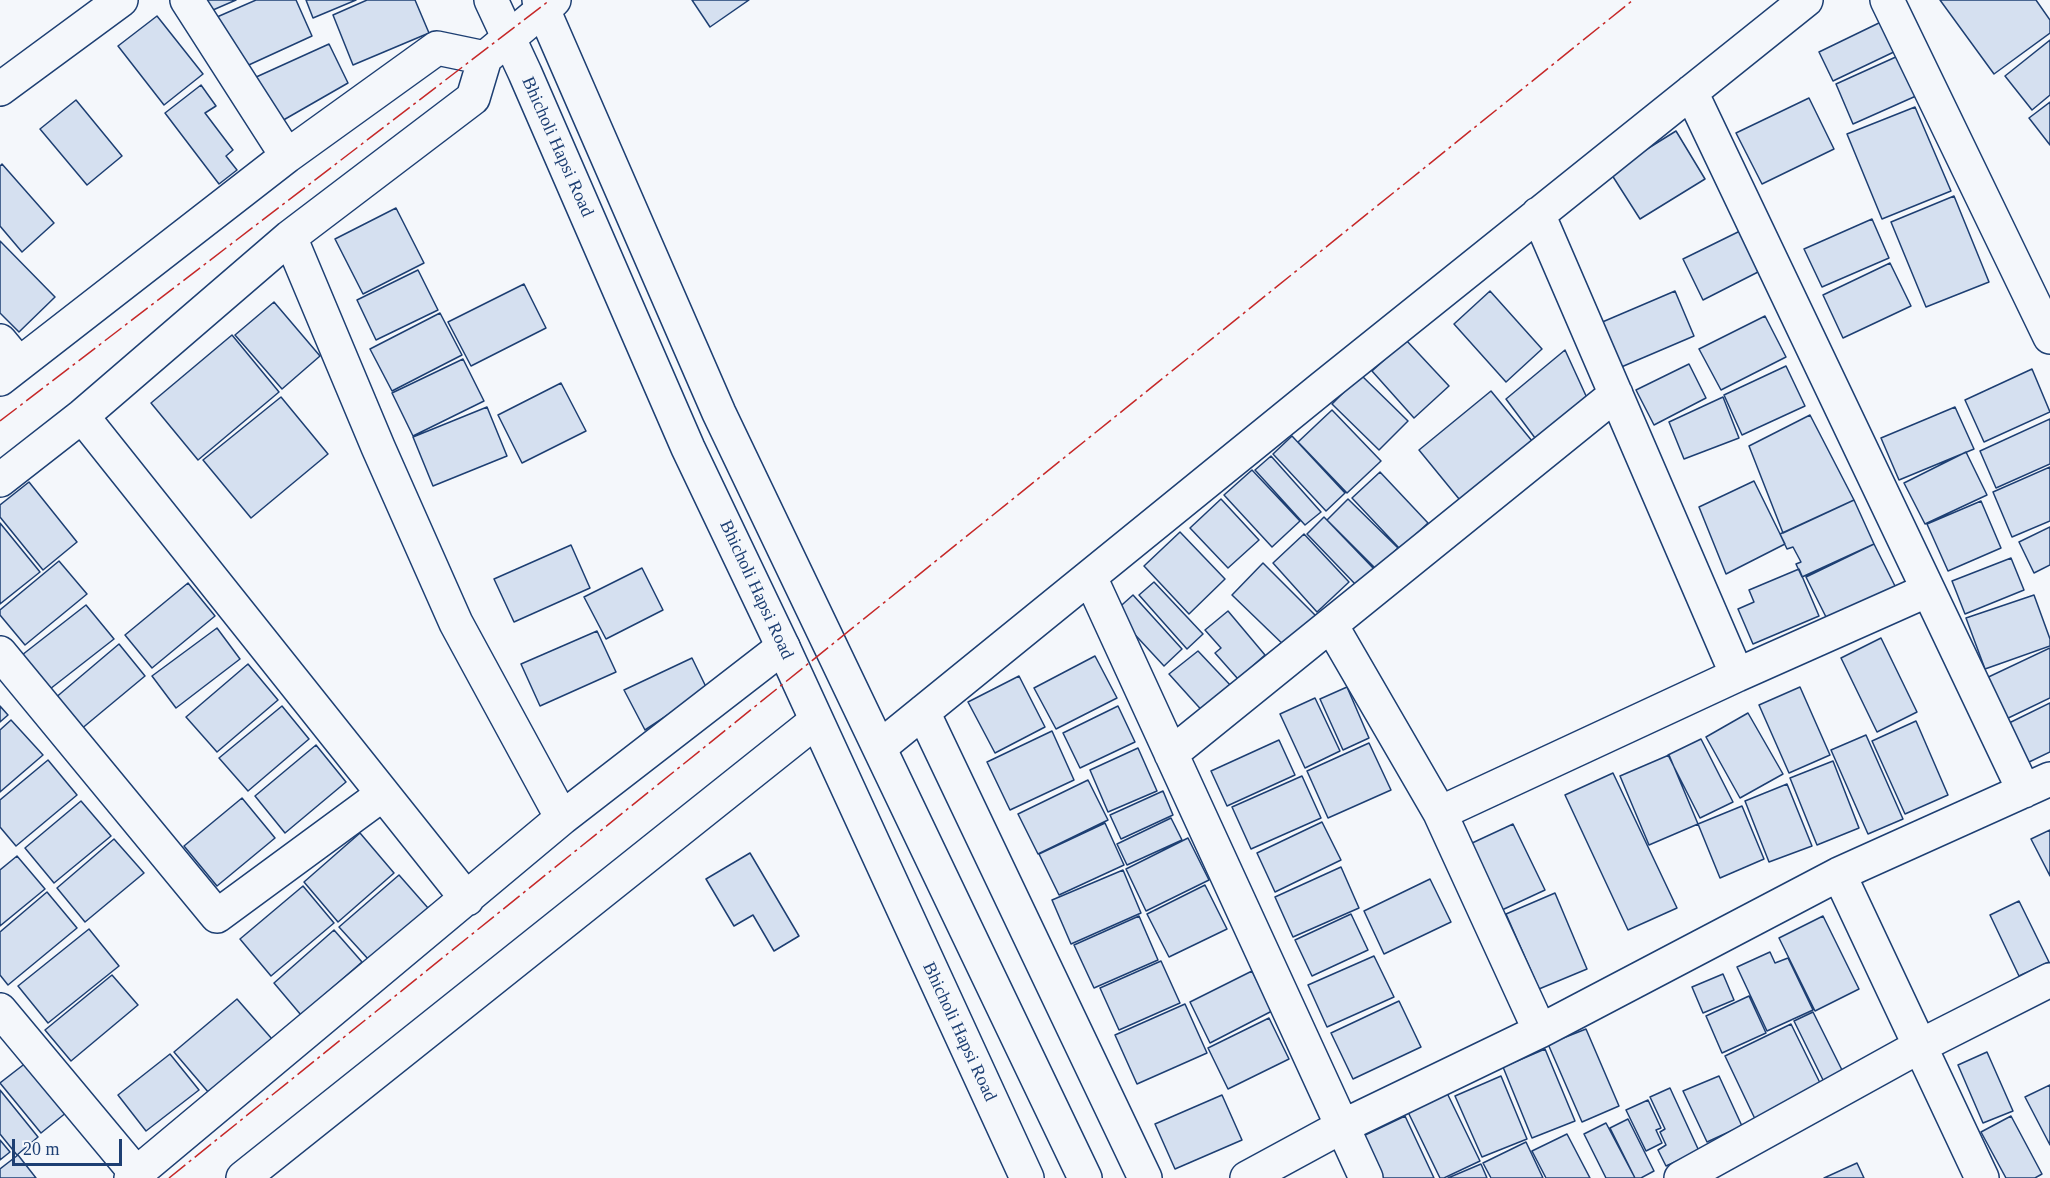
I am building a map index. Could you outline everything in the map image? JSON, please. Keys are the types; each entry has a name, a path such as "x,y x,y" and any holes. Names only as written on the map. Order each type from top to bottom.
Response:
{"street":[{"path":"0,89 121,0"},
{"path":"187,0 287,156"},
{"name":"Bhicholi Hapsi Road","path":"491,0 497,48 783,647 1027,1178"},
{"path":"880,747 1806,0"},
{"path":"1887,0 2050,336"},
{"path":"0,480 82,416 290,237 473,98 497,48 546,3 719,413 1085,1178"},
{"path":"6,361 437,48 497,48"},
{"path":"1247,1178 1341,1127 1540,1031 1839,874 2037,785 1928,590 1691,92"},
{"path":"1538,214 1737,675"},
{"path":"290,237 378,447 456,623 562,818"},
{"path":"1171,754 1616,394"},
{"path":"82,416 467,899"},
{"path":"1090,577 1366,1178"},
{"path":"1440,813 1737,675 1928,590"},
{"path":"1330,625 1440,813 1540,1031"},
{"path":"6,1030 133,1176 562,818 783,647"},
{"path":"0,652 217,916 383,794"},
{"path":"923,712 1145,1178"},
{"path":"243,1178 816,721"},
{"path":"1839,874 1982,1178"},
{"path":"1681,1178 1920,1046 2050,980"}],"building":[{"path":"200,0 236,0 206,13"},
{"path":"256,0 296,0 312,36 240,69 217,17"},
{"path":"306,0 356,0 313,18"},
{"path":"367,0 415,0 429,33 353,65 333,15"},
{"path":"692,0 749,0 710,27"},
{"path":"1940,0 2036,0 2050,20 2050,33 1994,74"},
{"path":"157,16 203,74 164,105 118,46"},
{"path":"1883,21 1898,50 1833,81 1819,52"},
{"path":"2050,40 2050,95 2032,110 2005,76"},
{"path":"329,44 348,83 280,122 254,78"},
{"path":"1898,56 1916,96 1853,124 1836,84"},
{"path":"201,85 216,106 205,113 233,150 226,156 237,170 219,184 165,113"},
{"path":"1809,98 1834,149 1762,184 1736,133"},
{"path":"76,100 122,156 87,185 40,129"},
{"path":"2050,102 2050,145 2029,118"},
{"path":"1915,107 1951,191 1882,219 1847,134"},
{"path":"1676,131 1705,179 1640,219 1610,172"},
{"path":"2,164 54,223 22,252 0,226 0,166"},
{"path":"1954,196 1989,282 1926,307 1891,222"},
{"path":"396,208 424,263 363,294 335,239"},
{"path":"1872,219 1889,258 1822,287 1804,249"},
{"path":"1740,231 1760,271 1703,300 1683,259"},
{"path":"0,241 55,297 19,332 0,313"},
{"path":"1890,263 1911,306 1843,338 1823,295"},
{"path":"418,270 438,310 376,340 357,300"},
{"path":"524,284 546,328 471,366 448,322"},
{"path":"1490,291 1542,349 1506,382 1454,324"},
{"path":"1675,291 1694,336 1619,368 1600,323"},
{"path":"274,302 320,356 282,389 235,335"},
{"path":"440,313 462,355 392,391 370,349"},
{"path":"1765,316 1786,357 1721,390 1699,349"},
{"path":"232,335 279,392 198,460 151,403"},
{"path":"1406,340 1449,386 1414,418 1372,371"},
{"path":"1565,350 1587,398 1538,442 1506,399"},
{"path":"463,359 484,401 413,436 392,393"},
{"path":"1689,364 1706,398 1654,425 1636,390"},
{"path":"1786,366 1805,406 1742,435 1724,395"},
{"path":"2032,369 2050,412 1984,442 1965,400"},
{"path":"1361,375 1408,421 1379,450 1332,404"},
{"path":"561,383 586,431 522,463 498,415"},
{"path":"1491,391 1537,447 1464,505 1419,450"},
{"path":"281,397 328,454 251,518 203,460"},
{"path":"1723,397 1739,438 1684,459 1669,422"},
{"path":"487,407 507,456 433,486 413,437"},
{"path":"1955,407 1974,449 1899,480 1881,438"},
{"path":"1332,410 1381,461 1347,493 1298,442"},
{"path":"1810,415 1854,500 1783,533 1749,446"},
{"path":"2050,419 2050,464 1996,488 1980,451"},
{"path":"1292,436 1345,493 1326,511 1273,454"},
{"path":"1966,452 1987,495 1925,524 1904,483"},
{"path":"1271,456 1321,512 1305,525 1255,470"},
{"path":"2050,467 2050,521 2012,537 1993,492"},
{"path":"1252,470 1300,521 1272,547 1224,495"},
{"path":"1380,472 1428,523 1400,549 1352,498"},
{"path":"1754,481 1785,544 1726,574 1699,507"},
{"path":"29,482 77,542 43,570 0,517 0,505"},
{"path":"1221,499 1259,540 1228,568 1190,528"},
{"path":"1348,499 1398,548 1376,569 1327,520"},
{"path":"1854,500 1874,544 1802,577 1796,564 1801,562 1793,547 1787,549 1780,534"},
{"path":"1981,501 2001,548 1948,571 1927,524"},
{"path":"1324,517 1374,569 1357,586 1307,534"},
{"path":"0,523 40,572 0,604"},
{"path":"2050,527 2050,565 2034,573 2019,542"},
{"path":"1180,532 1225,579 1189,614 1144,566"},
{"path":"1304,534 1349,582 1317,612 1273,563"},
{"path":"1874,544 1896,588 1828,621 1806,577"},
{"path":"571,545 590,588 514,622 494,579"},
{"path":"2011,558 2024,590 1965,614 1952,581"},
{"path":"59,561 87,594 25,645 0,615 0,610"},
{"path":"1263,563 1320,620 1289,650 1232,595"},
{"path":"642,568 663,610 606,639 584,597"},
{"path":"1799,569 1819,616 1753,644 1738,609 1754,602 1749,590"},
{"path":"1154,582 1203,634 1187,649 1139,595"},
{"path":"188,583 215,616 152,668 125,635"},
{"path":"1133,595 1182,649 1164,666 1114,612"},
{"path":"2034,595 2050,639 2050,646 1985,669 1966,618"},
{"path":"86,605 114,639 50,689 22,655"},
{"path":"1228,611 1265,655 1238,679 1215,653 1221,648 1205,630"},
{"path":"217,628 240,659 176,708 152,676"},
{"path":"597,631 616,672 540,706 521,664"},
{"path":"1881,638 1917,712 1877,732 1841,658"},
{"path":"119,644 145,676 80,730 54,699"},
{"path":"2050,648 2050,698 2000,722 1980,681"},
{"path":"1198,651 1232,687 1206,715 1169,674"},
{"path":"1095,656 1117,698 1056,729 1034,688"},
{"path":"692,658 707,689 645,730 624,690"},
{"path":"248,664 278,700 217,752 186,717"},
{"path":"1019,676 1045,727 995,753 968,702"},
{"path":"1347,687 1369,738 1343,750 1320,699"},
{"path":"1800,687 1830,755 1789,773 1759,705"},
{"path":"1315,698 1340,751 1305,768 1280,714"},
{"path":"2050,703 2050,752 2025,764 2005,725"},
{"path":"0,706 8,715 0,722"},
{"path":"282,706 309,739 248,791 219,758"},
{"path":"1118,706 1135,742 1080,768 1063,733"},
{"path":"1748,713 1783,774 1740,798 1706,737"},
{"path":"11,720 43,755 0,792 0,730"},
{"path":"1916,721 1948,795 1905,814 1872,741"},
{"path":"1052,731 1074,780 1010,810 987,762"},
{"path":"1866,735 1903,819 1868,834 1831,750"},
{"path":"1701,739 1733,802 1700,818 1668,755"},
{"path":"1279,740 1295,775 1227,806 1211,771"},
{"path":"1369,743 1391,790 1328,818 1307,771"},
{"path":"316,745 346,782 285,833 255,796"},
{"path":"1138,748 1157,791 1108,812 1090,770"},
{"path":"1669,755 1698,824 1649,845 1620,776"},
{"path":"48,760 77,795 16,846 0,827 0,800"},
{"path":"1833,761 1859,828 1817,845 1790,778"},
{"path":"1613,773 1677,908 1628,930 1565,795"},
{"path":"1302,776 1321,818 1251,849 1232,807"},
{"path":"1088,780 1108,820 1038,854 1018,814"},
{"path":"1787,784 1812,846 1769,862 1745,801"},
{"path":"1163,791 1173,815 1121,839 1110,815"},
{"path":"242,798 275,838 217,886 184,846"},
{"path":"81,801 111,836 54,883 25,848"},
{"path":"1742,806 1764,859 1720,878 1698,824"},
{"path":"1171,818 1182,840 1127,865 1117,844"},
{"path":"1322,822 1341,860 1275,892 1257,853"},
{"path":"1105,823 1124,865 1059,895 1039,854"},
{"path":"1513,824 1545,890 1502,910 1470,844"},
{"path":"2050,830 2050,876 2031,839"},
{"path":"360,833 394,873 338,922 304,882"},
{"path":"1188,838 1209,880 1146,911 1126,869"},
{"path":"114,839 144,873 85,922 57,888"},
{"path":"750,853 799,936 774,951 753,915 734,926 706,879"},
{"path":"17,856 45,889 0,926 0,870"},
{"path":"1341,867 1359,908 1293,937 1275,897"},
{"path":"1123,870 1141,913 1071,944 1052,900"},
{"path":"399,875 428,908 369,960 339,927"},
{"path":"1430,879 1451,922 1384,954 1364,911"},
{"path":"1205,885 1227,929 1169,957 1147,914"},
{"path":"303,886 334,923 271,976 240,939"},
{"path":"47,892 77,928 8,985 0,975 0,932"},
{"path":"1555,893 1587,969 1539,989 1506,914"},
{"path":"2019,901 2049,962 2019,976 1990,915"},
{"path":"1351,914 1368,950 1312,976 1295,940"},
{"path":"1139,916 1158,960 1094,988 1074,945"},
{"path":"1823,916 1859,989 1815,1011 1779,938"},
{"path":"89,929 119,966 48,1023 18,986"},
{"path":"334,930 362,962 301,1015 274,983"},
{"path":"1770,952 1775,963 1788,958 1813,1010 1767,1031 1737,967"},
{"path":"1374,956 1394,997 1327,1027 1308,985"},
{"path":"1161,961 1180,1003 1119,1030 1100,988"},
{"path":"1252,971 1272,1011 1210,1043 1190,1002"},
{"path":"1723,974 1734,1000 1703,1013 1692,987"},
{"path":"112,975 138,1005 71,1061 45,1030"},
{"path":"1749,996 1766,1033 1722,1053 1706,1016"},
{"path":"237,999 272,1039 209,1093 174,1052"},
{"path":"1399,1001 1421,1047 1353,1079 1331,1033"},
{"path":"1185,1004 1207,1053 1137,1084 1115,1035"},
{"path":"1813,1012 1846,1078 1827,1088 1794,1021"},
{"path":"1269,1018 1289,1059 1228,1089 1208,1048"},
{"path":"1791,1024 1823,1089 1756,1121 1725,1056"},
{"path":"1586,1029 1619,1106 1582,1122 1548,1044"},
{"path":"1545,1049 1575,1121 1532,1138 1503,1067"},
{"path":"1987,1052 2013,1111 1983,1123 1958,1065"},
{"path":"170,1054 199,1090 146,1131 118,1095"},
{"path":"27,1062 67,1112 41,1133 0,1083"},
{"path":"1501,1076 1527,1139 1482,1157 1455,1096"},
{"path":"1719,1076 1742,1126 1707,1142 1683,1091"},
{"path":"2050,1085 2050,1145 2025,1097"},
{"path":"1670,1088 1699,1151 1666,1166 1658,1150 1666,1145 1660,1132 1665,1129 1650,1097"},
{"path":"0,1090 38,1137 17,1155 0,1134"},
{"path":"1447,1093 1480,1161 1440,1178 1408,1112"},
{"path":"1222,1095 1242,1140 1175,1169 1155,1124"},
{"path":"1648,1100 1661,1128 1656,1130 1662,1143 1646,1151 1626,1110"},
{"path":"1405,1116 1434,1178 1380,1178 1361,1137"},
{"path":"2011,1116 2042,1174 2035,1178 2006,1178 1981,1132"},
{"path":"1628,1119 1654,1171 1641,1178 1635,1178 1610,1128"},
{"path":"1606,1123 1635,1178 1606,1178 1584,1134"},
{"path":"1567,1134 1590,1178 1546,1178 1532,1151"},
{"path":"0,1140 10,1152 0,1160"},
{"path":"1526,1142 1543,1178 1491,1178 1483,1163"},
{"path":"18,1155 36,1178 0,1178 0,1169"},
{"path":"1857,1163 1864,1178 1824,1178"},
{"path":"1481,1164 1487,1178 1448,1178"}],"power":[{"path":"0,421 550,0"},
{"path":"169,1178 1633,0"}]}
